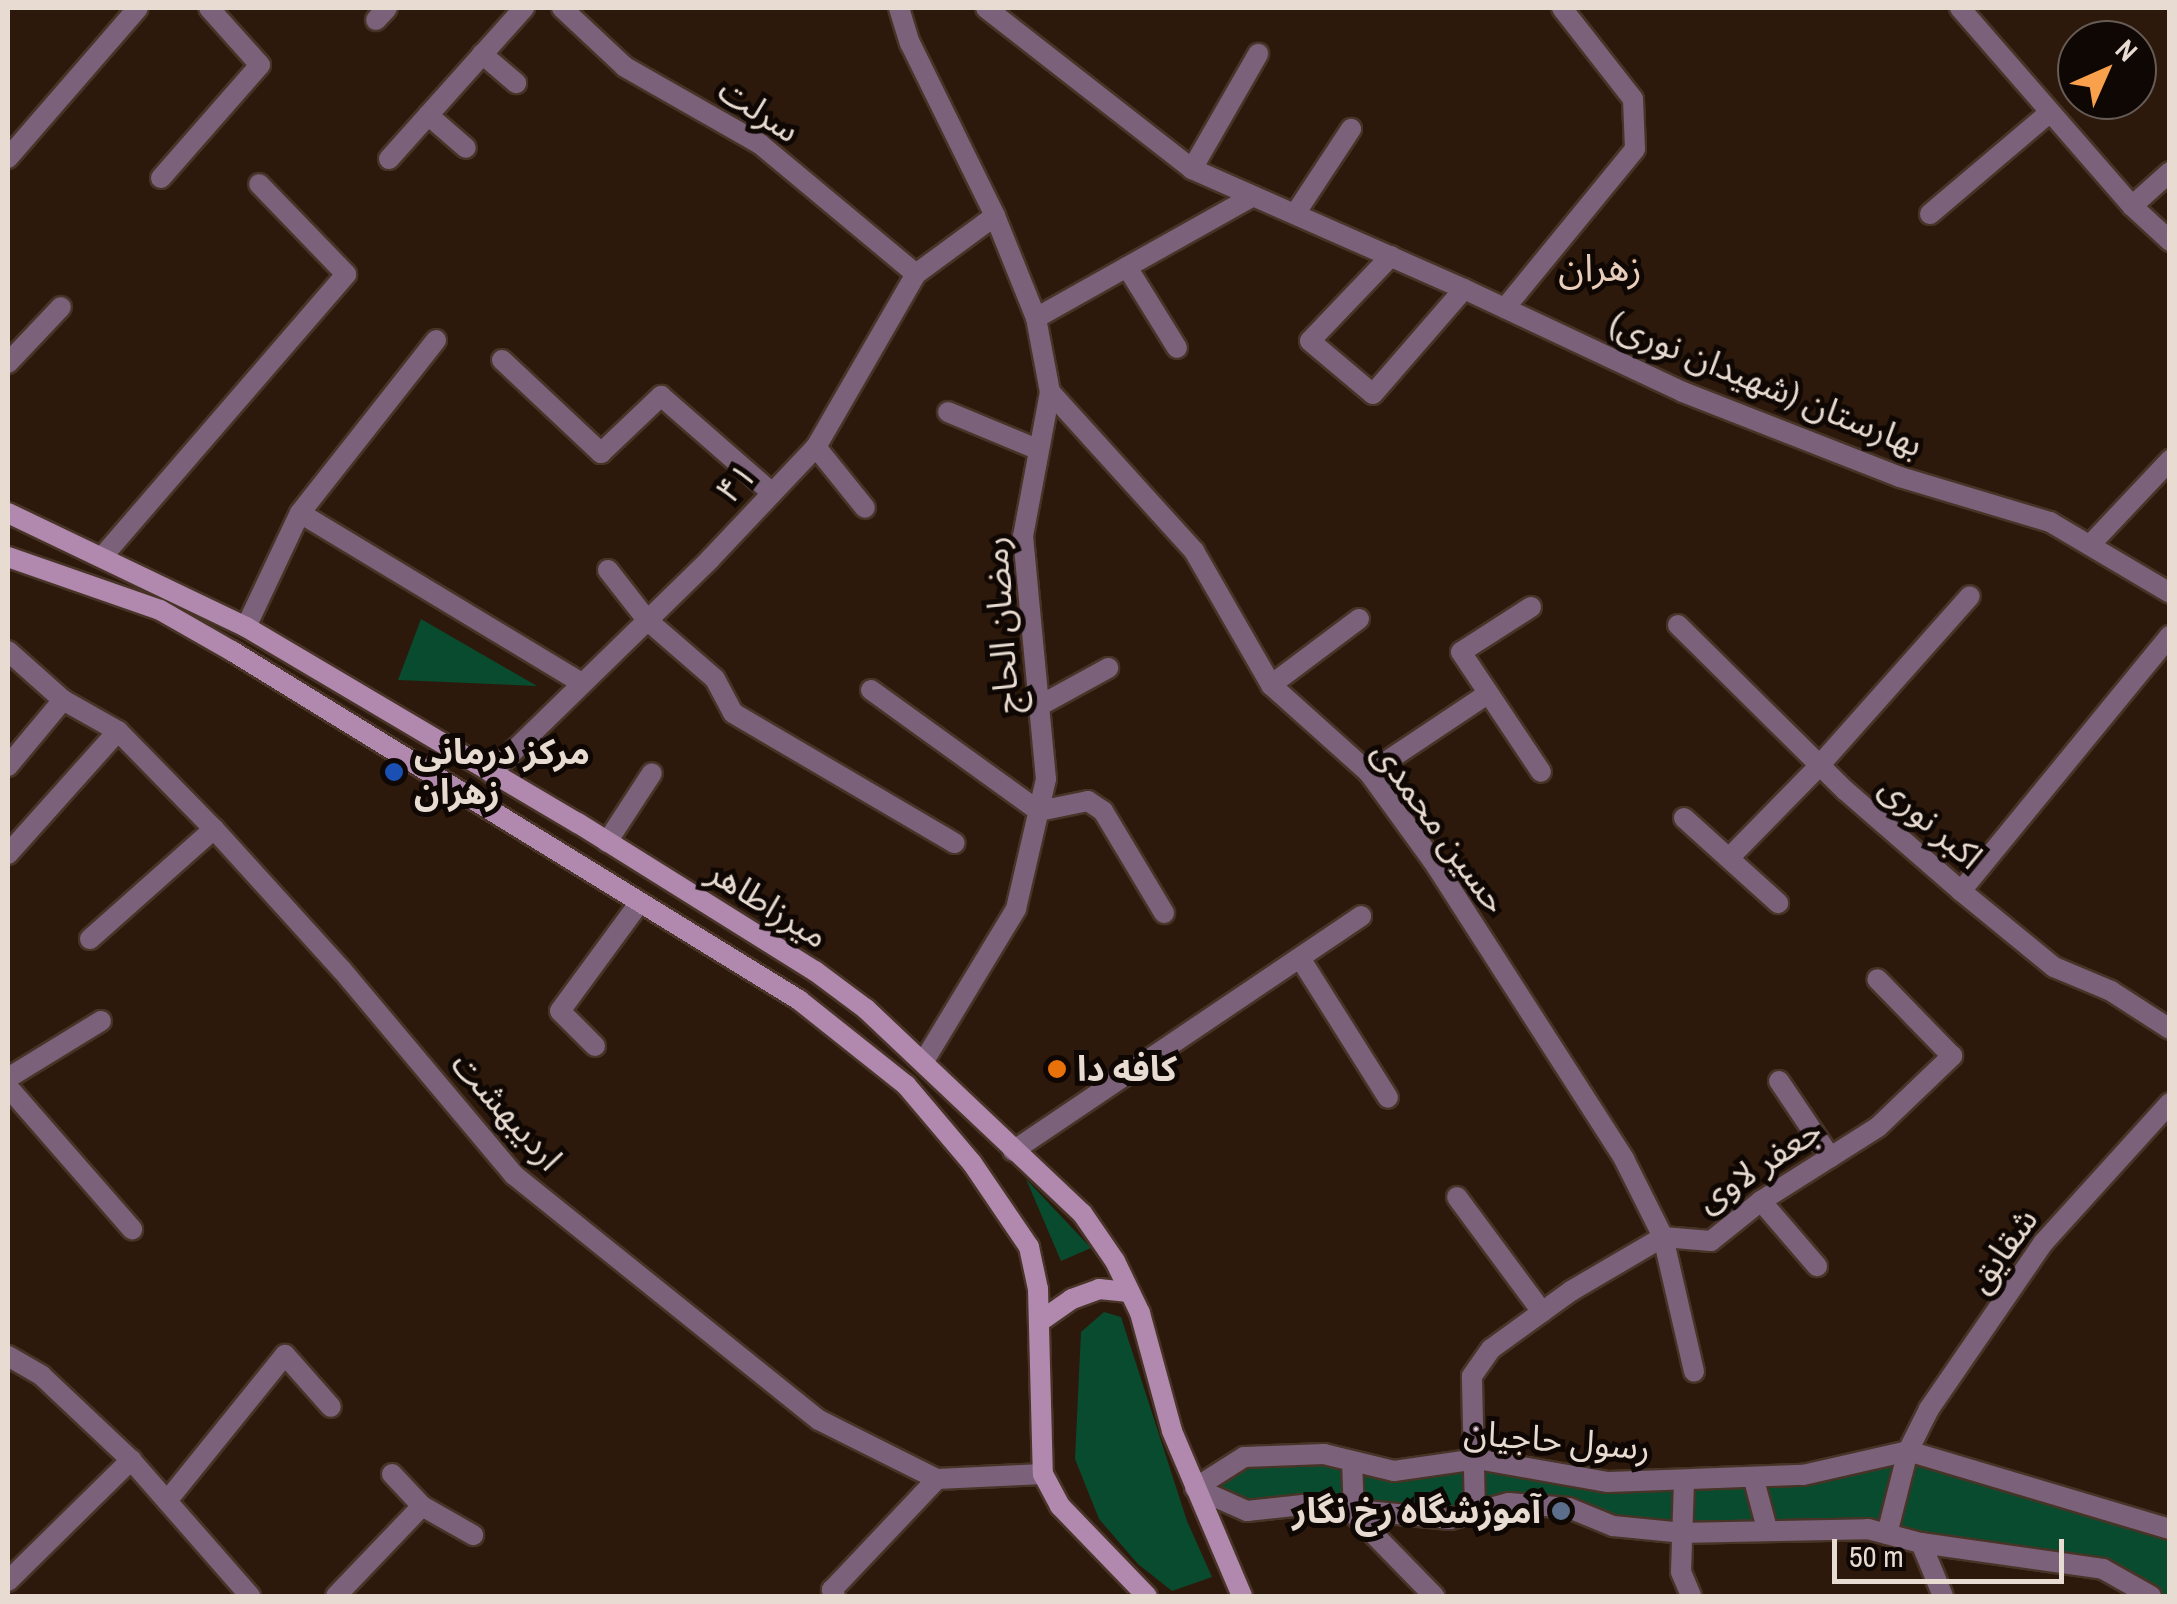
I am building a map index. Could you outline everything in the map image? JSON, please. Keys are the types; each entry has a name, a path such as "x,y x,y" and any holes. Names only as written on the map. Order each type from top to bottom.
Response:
{"main road":[{"name":"میرزاطاهر","path":"8,514 246,627 491,772 815,971 924,1061 1013,1151 1082,1213 1130,1292 1140,1313 1172,1431 1234,1592"},
{"name":"میرزاطاهر","path":"8,557 160,610 799,1000 906,1085 972,1163 1028,1248 1038,1289 1043,1474"},
{"path":"1040,1322 1072,1298 1099,1289 1130,1292"},
{"path":"1043,1474 1060,1506 1146,1596"}],"street":[{"path":"8,158 138,8"},
{"path":"161,178 260,65 209,8"},
{"path":"388,159 524,8"},
{"name":"سرلت","path":"562,8 625,67 760,144 916,274"},
{"name":"رمضان الحاج","path":"898,8 910,43 995,216 1036,318 1050,392 1022,536 1046,779 1016,909 924,1061"},
{"name":"بهارستان (شهیدان نوری)","path":"986,8 1192,169 1464,288 1683,392 1900,477 2050,522 2170,593"},
{"path":"1506,308 1635,149 1634,99 1562,8"},
{"path":"1960,8 2132,206 2170,241"},
{"path":"482,54 516,83"},
{"path":"1192,169 1258,54"},
{"path":"1930,214 2049,113"},
{"path":"428,115 466,148"},
{"path":"1295,214 1351,129"},
{"path":"2132,206 2170,172"},
{"path":"102,556 346,274 259,184"},
{"path":"1036,318 1253,196"},
{"name":"۴۱","path":"491,772 816,447 916,274 995,216"},
{"path":"1391,256 1310,341 1373,394 1464,288"},
{"path":"1127,267 1178,348"},
{"path":"8,363 61,307"},
{"path":"246,627 300,512 436,340"},
{"path":"502,360 601,453 661,396 771,492"},
{"name":"حسین محمدی","path":"1050,392 1194,551 1271,685 1369,773 1433,861 1624,1159 1664,1237 1694,1371"},
{"path":"948,412 1037,449"},
{"path":"816,447 864,508"},
{"path":"2090,545 2170,460"},
{"path":"300,512 582,683"},
{"path":"608,570 647,620 714,679 733,713 955,844"},
{"path":"1730,857 1819,766 1970,596"},
{"path":"1531,607 1461,652 1486,695 1541,772"},
{"path":"1271,685 1359,619"},
{"name":"اکبر نوری","path":"1678,626 1819,766 1960,891 2054,967 2111,991 2170,1030"},
{"path":"1960,891 2170,636"},
{"name":"اردیبهشت","path":"8,651 63,700 118,730 342,970 514,1175 820,1420 937,1479 1043,1474"},
{"path":"1039,706 1108,668"},
{"path":"871,690 1039,811 1088,800 1104,811 1164,912"},
{"path":"1369,773 1486,695"},
{"path":"8,766 63,700"},
{"path":"8,854 118,730"},
{"path":"607,842 652,773"},
{"path":"1684,818 1778,903"},
{"path":"90,938 214,830"},
{"path":"595,1046 560,1011 640,902"},
{"path":"1013,1151 1361,916"},
{"path":"1300,958 1388,1098"},
{"name":"جعفر لاوی","path":"1475,1512 1477,1459 1472,1376 1490,1348 1664,1237 1711,1241 1761,1201 1878,1127 1952,1056 1877,978"},
{"path":"8,1078 101,1021"},
{"path":"1780,1080 1830,1157"},
{"path":"8,1087 132,1229"},
{"name":"شقایق","path":"1886,1534 1908,1451 1930,1409 2043,1243 2170,1103"},
{"path":"1457,1198 1542,1312"},
{"path":"1761,1201 1817,1266"},
{"path":"167,1501 285,1355 331,1407"},
{"path":"8,1356 42,1376 131,1460 250,1596"},
{"name":"رسول حاجیان","path":"1195,1488 1244,1456 1324,1454 1394,1471 1477,1459 1608,1482 1754,1480 1803,1475 1908,1451 2170,1529"},
{"path":"8,1582 131,1460"},
{"path":"1352,1461 1354,1514 1434,1596"},
{"path":"392,1474 422,1506 472,1535"},
{"path":"835,1596 832,1590 937,1479"},
{"path":"1754,1480 1768,1528"},
{"path":"1684,1481 1681,1572 1692,1596"},
{"name":"رسول حاجیان","path":"1195,1488 1247,1511 1304,1506 1354,1514 1450,1519 1509,1503 1570,1508 1613,1526 1684,1533 1734,1534 1768,1528 1868,1529 1920,1543 2103,1569 2151,1596"},
{"path":"336,1596 422,1506"},
{"path":"1920,1543 1942,1596"}],"green space":[{"path":"421,619 537,686 398,680"},
{"path":"1026,1179 1091,1248 1061,1261"},
{"path":"1104,1312 1121,1317 1187,1521 1212,1577 1172,1591 1138,1564 1099,1519 1075,1459 1081,1332"},
{"path":"1902,1456 2169,1532 2169,1596 2160,1596 2109,1565 1916,1537 1694,1529 1613,1519 1571,1506 1448,1516 1248,1507 1212,1485 1245,1467 1470,1459 1603,1488"}],"place":[{"name":"مرکز درمانی زهران","path":"394,772"},
{"name":"کافه دا","path":"1057,1069"},
{"name":"آموزشگاه رخ نگار","path":"1561,1511"}],"district":[{"name":"زهران","path":"1600,268"}]}
